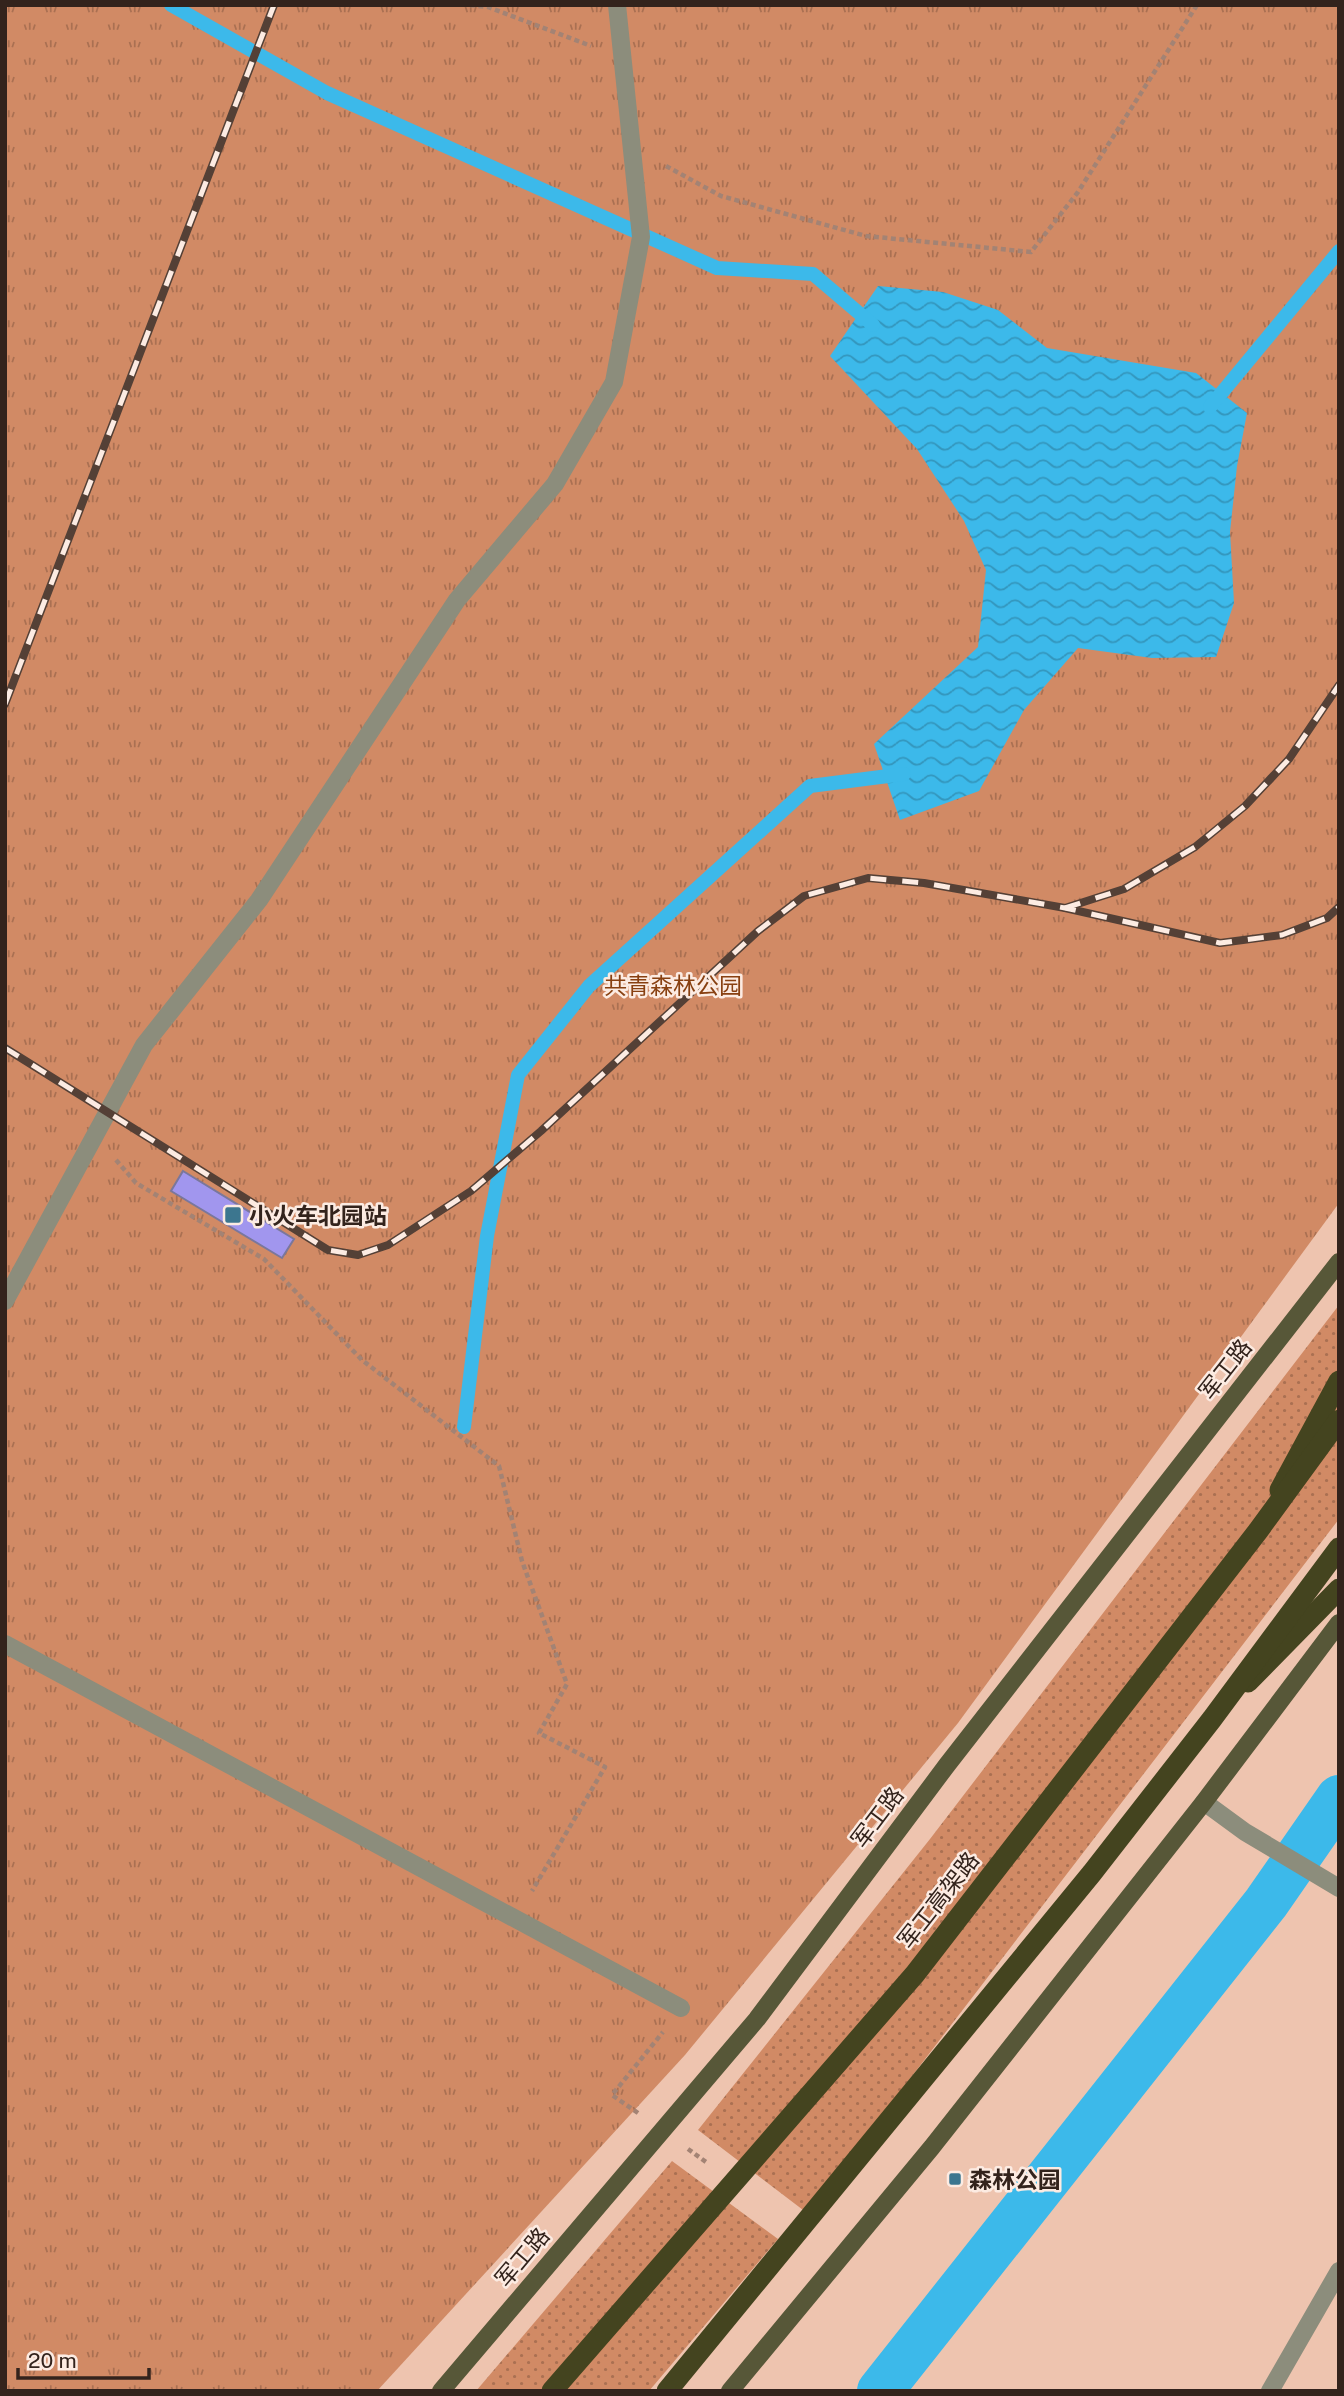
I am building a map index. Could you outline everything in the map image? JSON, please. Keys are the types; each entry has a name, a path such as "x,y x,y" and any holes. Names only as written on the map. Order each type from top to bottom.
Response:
{"highway":[{"path":"1258,1531 1339,1381"},
{"name":"军工高架路","path":"552,2391 915,1974 1258,1531 1339,1420"},
{"path":"667,2391 1083,1884 1212,1719 1339,1548"},
{"path":"1212,1719 1339,1589"}],"main road":[{"name":"军工路","path":"441,2391 757,2019 947,1765 1339,1262"},
{"path":"730,2391 932,2147 1204,1802 1339,1623"}],"street":[{"path":"5,1301 144,1045 259,900 457,600 555,484 614,382 642,237 617,5"},
{"path":"5,1644 681,2008"},
{"path":"1204,1802 1266,1846 1336,1887"},
{"path":"1270,2391 1339,2271"}],"path":[{"path":"470,5 488,7 621,58"},
{"path":"631,147 722,196 866,236 1031,252 1078,192 1196,5"},
{"path":"95,1136 136,1183 264,1259 362,1360 499,1466 522,1561 567,1684 539,1733 605,1767 515,1921"},
{"path":"681,2008 612,2095 717,2171"}],"green space":[{"name":"共青森林公园","path":"5,5 1339,5 1339,1203 958,1723 685,2055 377,2391 5,2391"},
{"path":"1339,1305 1339,1519 807,2213 698,2130 930,1839"},
{"path":"672,2161 778,2239 649,2391 476,2391"}],"water":[{"path":"878,286 943,292 998,310 1047,348 1196,373 1247,413 1237,466 1230,532 1234,603 1216,657 1152,658 1078,648 1024,710 979,791 900,820 874,744 978,647 986,570 964,521 917,449 830,356"}],"building":[{"name":"小火车北园站","path":"183,1171 294,1239 282,1258 171,1191"}],"waterway":[{"path":"171,5 327,93 717,268 813,274 873,325"},
{"path":"1210,407 1339,251"},
{"path":"464,1427 487,1236 518,1075 589,986 810,786 904,774"},
{"path":"880,2391 1266,1903 1339,1798"}],"railway":[{"path":"5,704 274,5"},
{"path":"1065,908 1124,889 1195,847 1245,806 1289,759 1339,685"},
{"path":"5,1048 328,1250 358,1255 388,1245 471,1191 541,1131 758,931 804,896 868,878 924,883 1065,908 1220,943 1282,935 1327,918 1339,907"}],"place":[{"name":"小火车北园站","path":"233,1215"},
{"name":"森林公园","path":"955,2179"}]}
